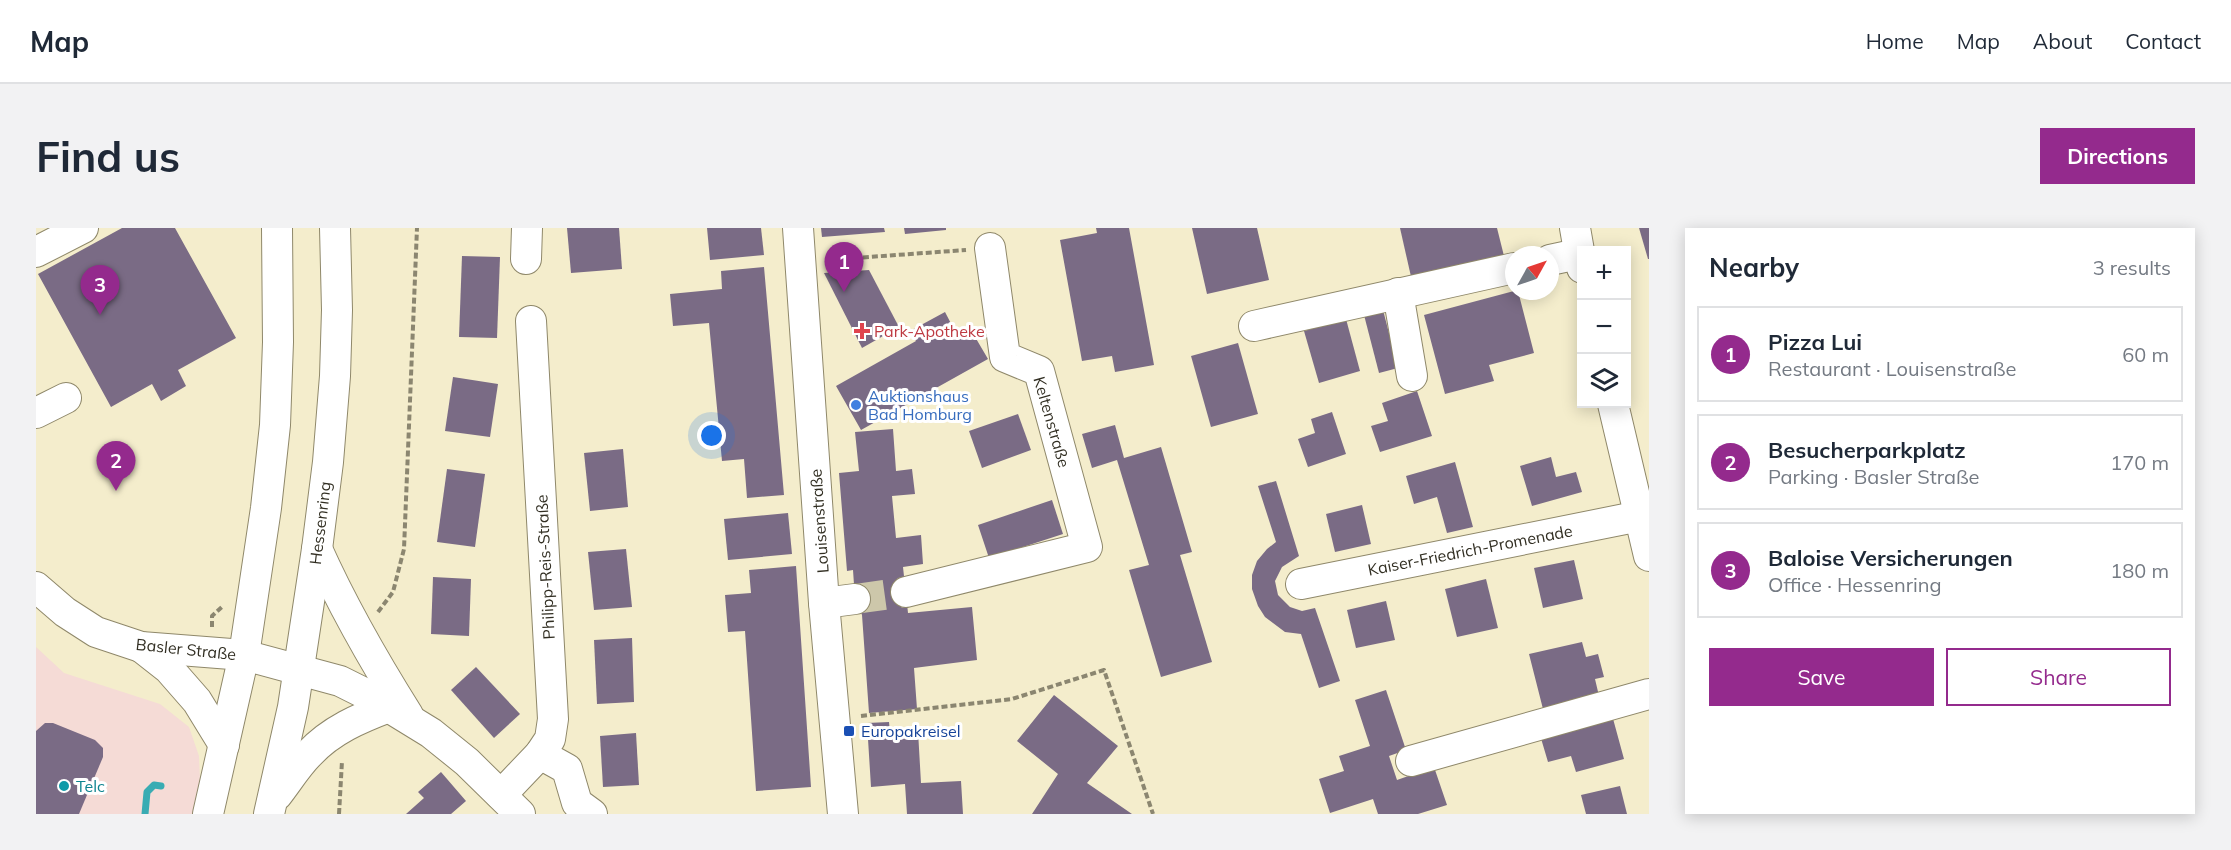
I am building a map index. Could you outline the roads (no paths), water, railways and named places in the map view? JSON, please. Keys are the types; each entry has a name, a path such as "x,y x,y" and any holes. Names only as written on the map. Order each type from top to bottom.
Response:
{"street":[{"path":"36,252 83,228"},
{"path":"208,814 244,655 266,508 275,425 278,342 277,228"},
{"name":"Hessenring","path":"270,808 299,669 317,549 335,376 337,310 335,228"},
{"path":"526,259 527,228"},
{"name":"Louisenstraße","path":"798,228 824,603 843,814"},
{"name":"Keltenstraße","path":"906,592 1087,547 1039,370 1005,357 990,248"},
{"path":"1254,326 1505,270"},
{"path":"1398,293 1412,376"},
{"name":"Philipp-Reis-Straße","path":"511,805 550,739 553,719 531,321"},
{"path":"36,413 66,398"},
{"path":"1614,408 1649,556"},
{"name":"Kaiser-Friedrich-Promenade","path":"1300,584 1640,516"},
{"path":"270,808 309,753 332,734 352,722 400,714 317,549"},
{"name":"Basler Straße","path":"36,587 64,612 96,632 141,647 244,655 340,681 431,733 467,762 511,805"},
{"path":"824,603 855,599"},
{"path":"141,647 169,669 197,701 224,745"},
{"path":"1411,761 1649,694"},
{"path":"540,754 567,769 577,803 592,814"}],"waterway":[{"path":"145,814 147,792 154,785 161,786"}],"tunnel":[{"path":"855,599 906,592"}],"place":[{"name":"Pizza Lui","path":"844,292"},
{"name":"Baloise Versicherungen","path":"100,315"},
{"name":"Park-Apotheke","path":"862,331"},
{"name":"Auktionshaus Bad Homburg","path":"856,405"},
{"name":"Besucherparkplatz","path":"116,491"},
{"name":"Europakreisel","path":"849,731"},
{"name":"Telc","path":"64,786"}]}
